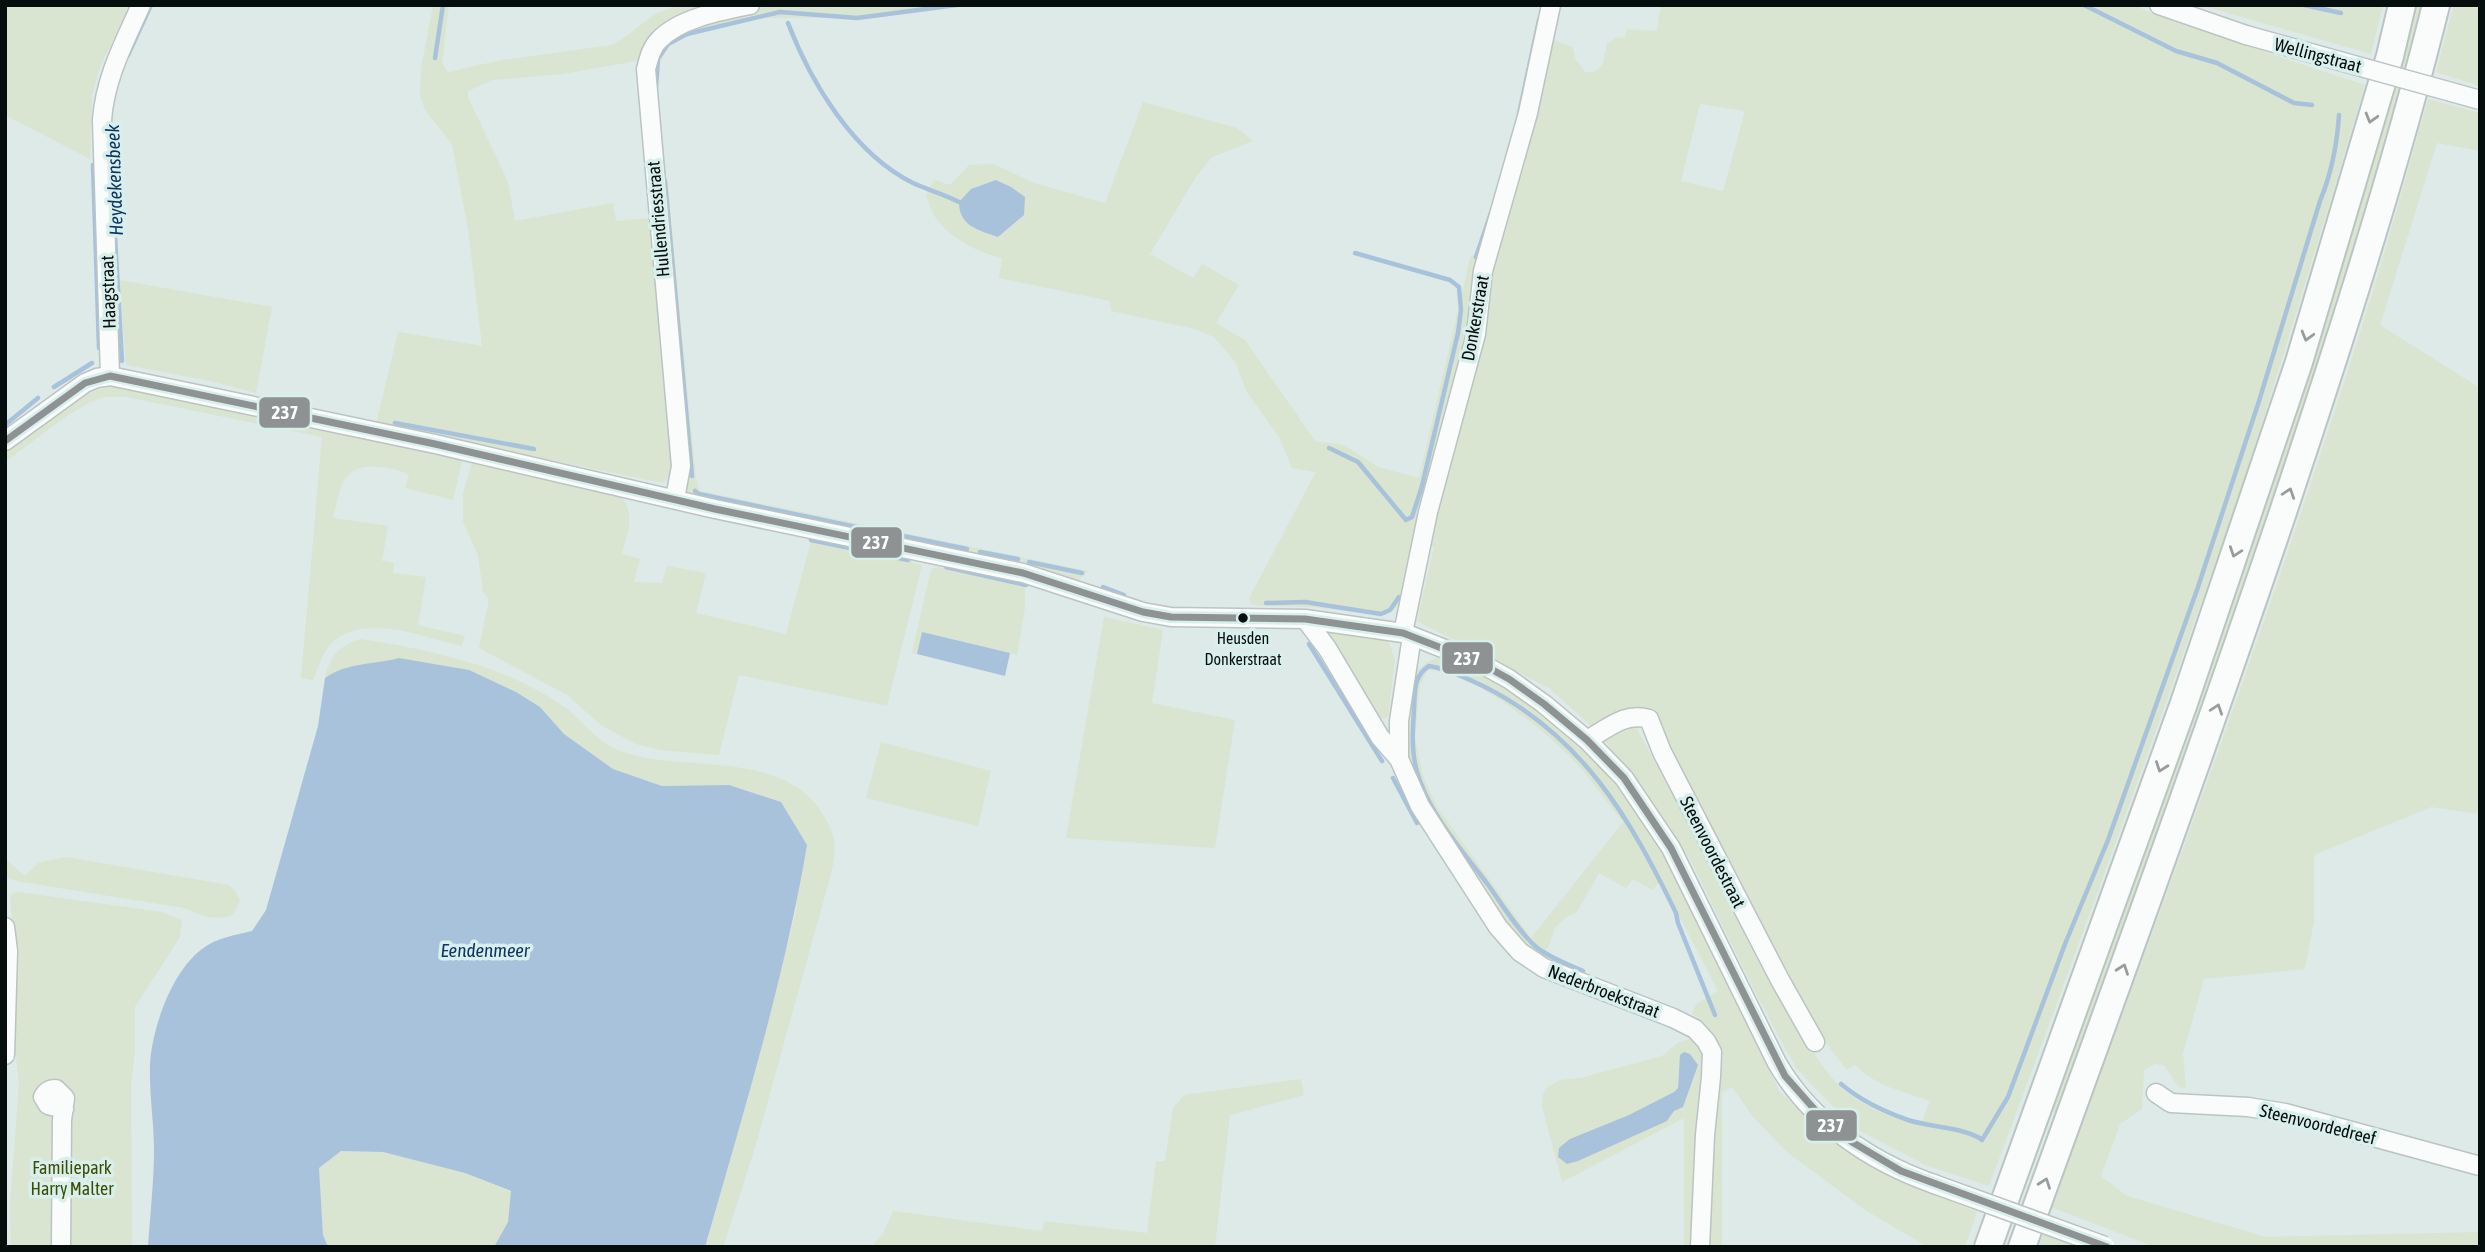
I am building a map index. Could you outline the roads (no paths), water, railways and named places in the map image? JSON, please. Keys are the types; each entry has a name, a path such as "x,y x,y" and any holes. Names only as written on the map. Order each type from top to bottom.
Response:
{"highway":[{"path":"1988,1247 2184,703 2299,362 2390,56 2402,5"},
{"path":"2022,1247 2215,713 2322,396 2379,213 2436,5"}],"street":[{"name":"Haagstraat","path":"110,376 102,120 104,96 114,65 141,5"},
{"name":"Hullendriesstraat","path":"675,499 681,466 646,69 650,52 658,40 670,30 750,5"},
{"name":"Donkerstraat","path":"1399,759 1399,721 1407,634 1428,512 1476,334 1483,271 1528,113 1551,5"},
{"name":"Wellingstraat","path":"2159,5 2246,35 2480,100"},
{"path":"5,441 85,383 110,376"},
{"name":"Steenvoordestraat","path":"110,376 435,444 715,509 1023,573 1143,612 1171,617 1305,619 1407,634 1480,663 1544,704 1587,740 1624,778 1671,848 1777,1063 1793,1089 1811,1108 1853,1144 1901,1171 2106,1246"},
{"name":"Nederbroekstraat","path":"1305,619 1326,648 1380,737 1399,759 1420,806 1498,927 1520,952 1544,968 1681,1022 1695,1030 1706,1041 1712,1052 1700,1247"},
{"name":"Steenvoordestraat","path":"1587,740 1628,717 1649,719 1668,764 1815,1042"},
{"path":"5,927 8,951 5,1055"},
{"name":"Steenvoordedreef","path":"2156,1093 2171,1103 2248,1107 2285,1113 2480,1166"},
{"path":"61,1247 64,1109"}],"water":[{"path":"996,180 1025,197 1024,215 998,237 966,222 962,217 959,202 971,189"},
{"path":"922,632 1010,653 1005,676 917,654"},
{"name":"Eendenmeer","path":"399,658 469,670 516,692 540,707 564,734 613,769 662,786 729,785 781,802 807,845 775,997 705,1247 494,1247 508,1222 511,1191 465,1173 383,1152 341,1151 319,1168 323,1235 328,1247 148,1247 154,1150 150,1064 159,1018 166,1001 191,959 207,945 252,931 266,910 318,726 325,678 352,666"},
{"path":"1684,1052 1690,1054 1698,1065 1683,1107 1674,1111 1667,1121 1578,1161 1567,1164 1558,1157 1559,1148 1570,1139 1629,1115 1674,1092 1678,1088 1680,1055"}],"waterway":[{"name":"Heydekensbeek","path":"128,55 151,5"},
{"path":"435,58 443,5"},
{"path":"656,88 658,59 668,44 687,34 780,12 857,18 956,5"},
{"path":"2084,5 2176,51 2217,63 2294,103 2312,105"},
{"path":"2304,5 2341,13"},
{"path":"1519,114 1539,20"},
{"path":"788,23 822,92 837,115 872,154 913,183 959,202"},
{"path":"1841,1084 1864,1100 1899,1117 1958,1130 1982,1140 2008,1097 2065,944 2108,840 2198,587 2328,180 2339,115"},
{"path":"93,165 99,348"},
{"path":"665,181 692,476"},
{"path":"1476,257 1491,213"},
{"name":"Heydekensbeek","path":"114,219 122,361"},
{"path":"1329,448 1358,462 1406,520 1412,517 1422,486 1458,333 1461,310 1459,287 1450,280 1355,253"},
{"name":"Heydekensbeek","path":"54,387 92,363"},
{"name":"Heydekensbeek","path":"5,425 38,398"},
{"path":"395,423 534,449"},
{"path":"695,491 856,527"},
{"path":"869,529 967,549"},
{"path":"811,540 908,560"},
{"path":"980,552 1018,559"},
{"path":"1029,562 1082,573"},
{"path":"946,567 1026,585"},
{"path":"1103,587 1124,595"},
{"path":"1266,603 1305,602 1381,614 1390,610 1399,597"},
{"path":"1309,644 1382,761"},
{"path":"1583,971 1546,954 1528,939 1446,830 1428,800 1416,768 1413,739 1416,685 1420,675 1429,666 1463,677 1518,706 1575,754 1599,782 1621,812 1659,878 1676,913 1715,1015"},
{"path":"1393,778 1417,823"}],"place":[{"name":"Heusden Donkerstraat","path":"1243,618"}],"park label":[{"name":"Familiepark Harry Malter","path":"72,1177"}]}
